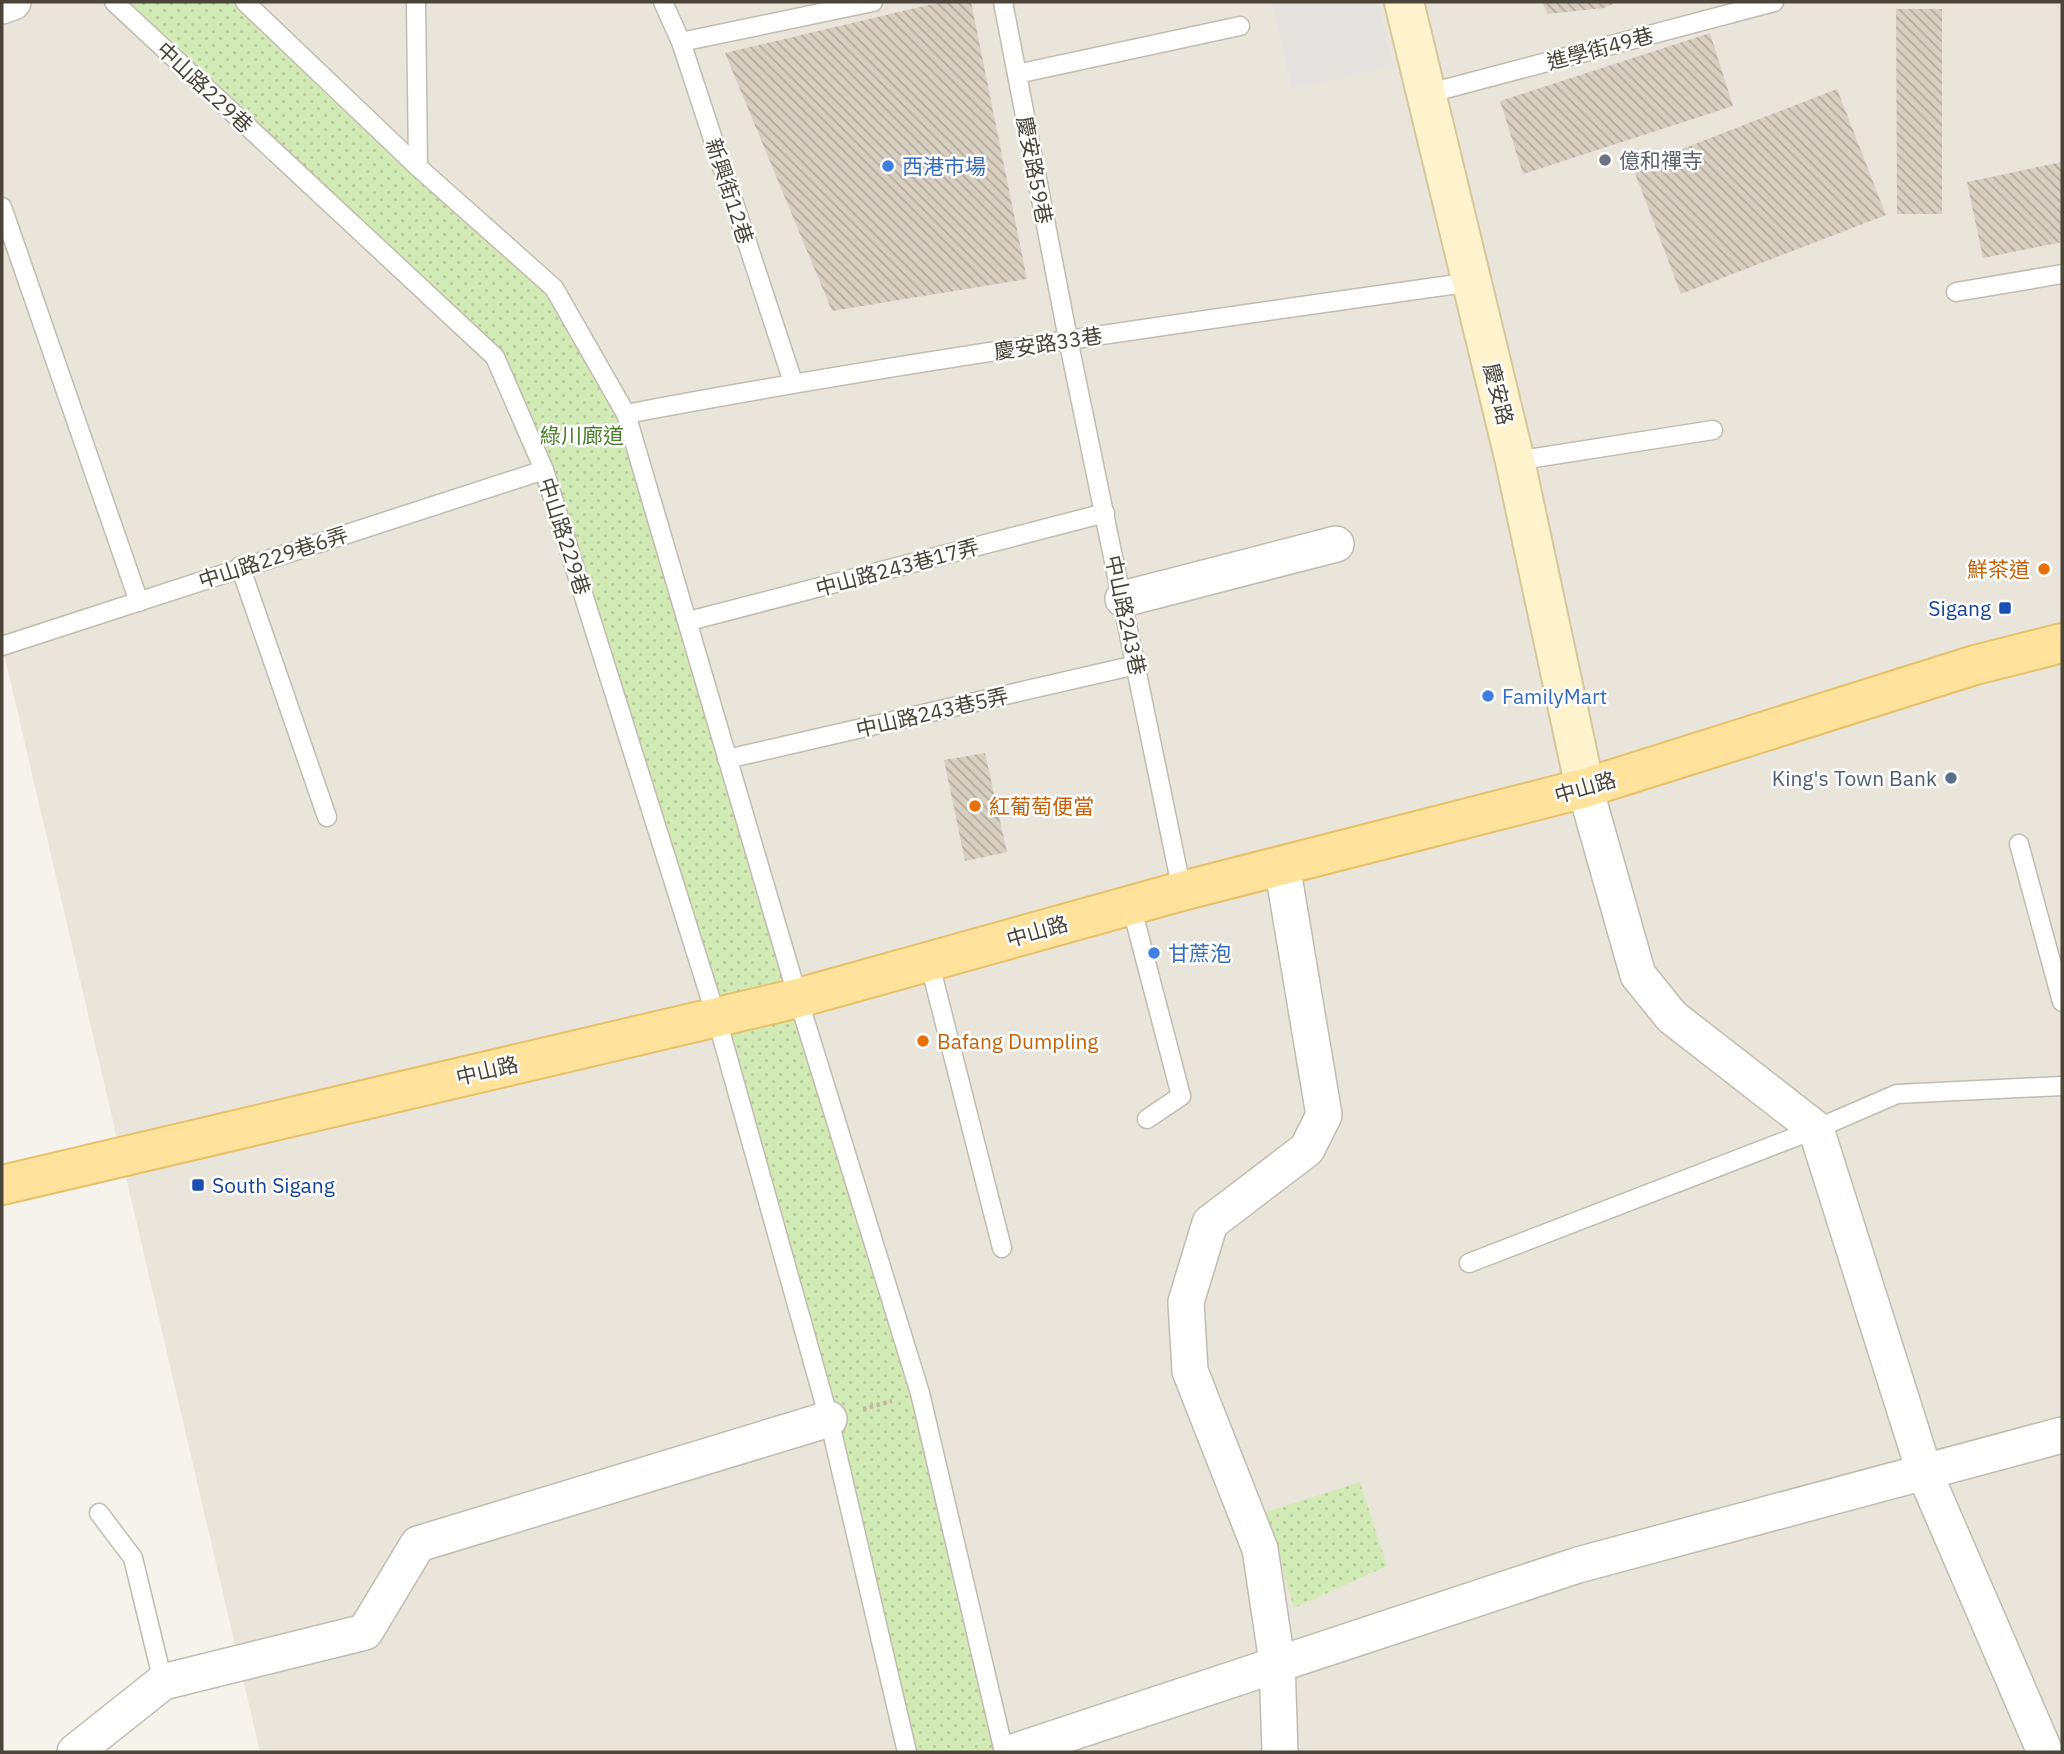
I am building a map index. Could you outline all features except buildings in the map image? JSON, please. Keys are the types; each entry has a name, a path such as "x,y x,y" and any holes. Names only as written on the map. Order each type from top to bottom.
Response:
{"main road":[{"name":"慶安路","path":"1404,2 1516,461 1585,788"},
{"name":"中山路","path":"2,1185 798,998 1182,891 1585,788 1975,665 2062,643"}],"street":[{"path":"2,6 13,2"},
{"path":"1123,598 1336,544"},
{"path":"1585,788 1638,975 1672,1017 1816,1129 1925,1474 2045,1752"},
{"path":"1280,1752 1278,1662 1260,1549 1190,1371 1186,1302 1210,1223 1307,1149 1324,1115 1282,865"},
{"path":"75,1752 163,1682 365,1632 418,1544 829,1419"},
{"path":"1013,1752 1278,1662 1578,1565 1925,1474 2062,1435"}],"lane":[{"name":"中山路229巷","path":"114,2 495,357 544,470 716,1016 829,1419 907,1752"},
{"path":"245,2 418,167 554,289 626,414 798,998 920,1393 1004,1752"},
{"path":"416,2 418,167"},
{"name":"新興街12巷","path":"663,2 681,42 793,382"},
{"path":"681,42 873,2"},
{"name":"慶安路59巷","path":"1003,2 1068,339"},
{"name":"進學街49巷","path":"1426,94 1774,2"},
{"path":"1017,74 1240,26"},
{"path":"2,207 139,602"},
{"path":"1956,292 2062,274"},
{"name":"慶安路33巷","path":"626,414 793,382 1068,339 1472,282"},
{"name":"中山路243巷","path":"1068,339 1182,891"},
{"path":"1516,461 1713,430"},
{"name":"中山路229巷6弄","path":"2,646 240,566 544,470"},
{"name":"中山路243巷17弄","path":"689,621 1105,513"},
{"path":"240,566 327,817"},
{"name":"中山路243巷5弄","path":"727,759 1136,665"},
{"path":"2020,844 2062,1002"},
{"path":"1131,905 1181,1096 1147,1119"},
{"path":"929,961 1002,1248"},
{"path":"1469,1263 1816,1129 1897,1094 2062,1086"},
{"path":"99,1513 133,1558 163,1682"}],"path":[{"path":"829,1419 920,1393"}],"shaded area":[{"path":"11,2 2062,2 2062,1752 260,1752 2,645 2,5"},
{"path":"1272,2 1377,2 1393,65 1292,89"}],"green space":[{"name":"綠川廊道","path":"114,2 245,2 554,289 626,414 920,1393 1004,1752 907,1752 829,1419 544,470 495,357"},
{"path":"1360,1482 1387,1566 1294,1608 1266,1512"}],"place":[{"name":"億和禪寺","path":"1605,160"},
{"name":"西港市場","path":"888,166"},
{"name":"鮮茶道","path":"2044,569"},
{"name":"Sigang","path":"2005,608"},
{"name":"FamilyMart","path":"1488,696"},
{"name":"King's Town Bank","path":"1951,778"},
{"name":"紅葡萄便當","path":"975,806"},
{"name":"甘蔗泡","path":"1154,953"},
{"name":"Bafang Dumpling","path":"923,1041"},
{"name":"South Sigang","path":"198,1185"}]}
